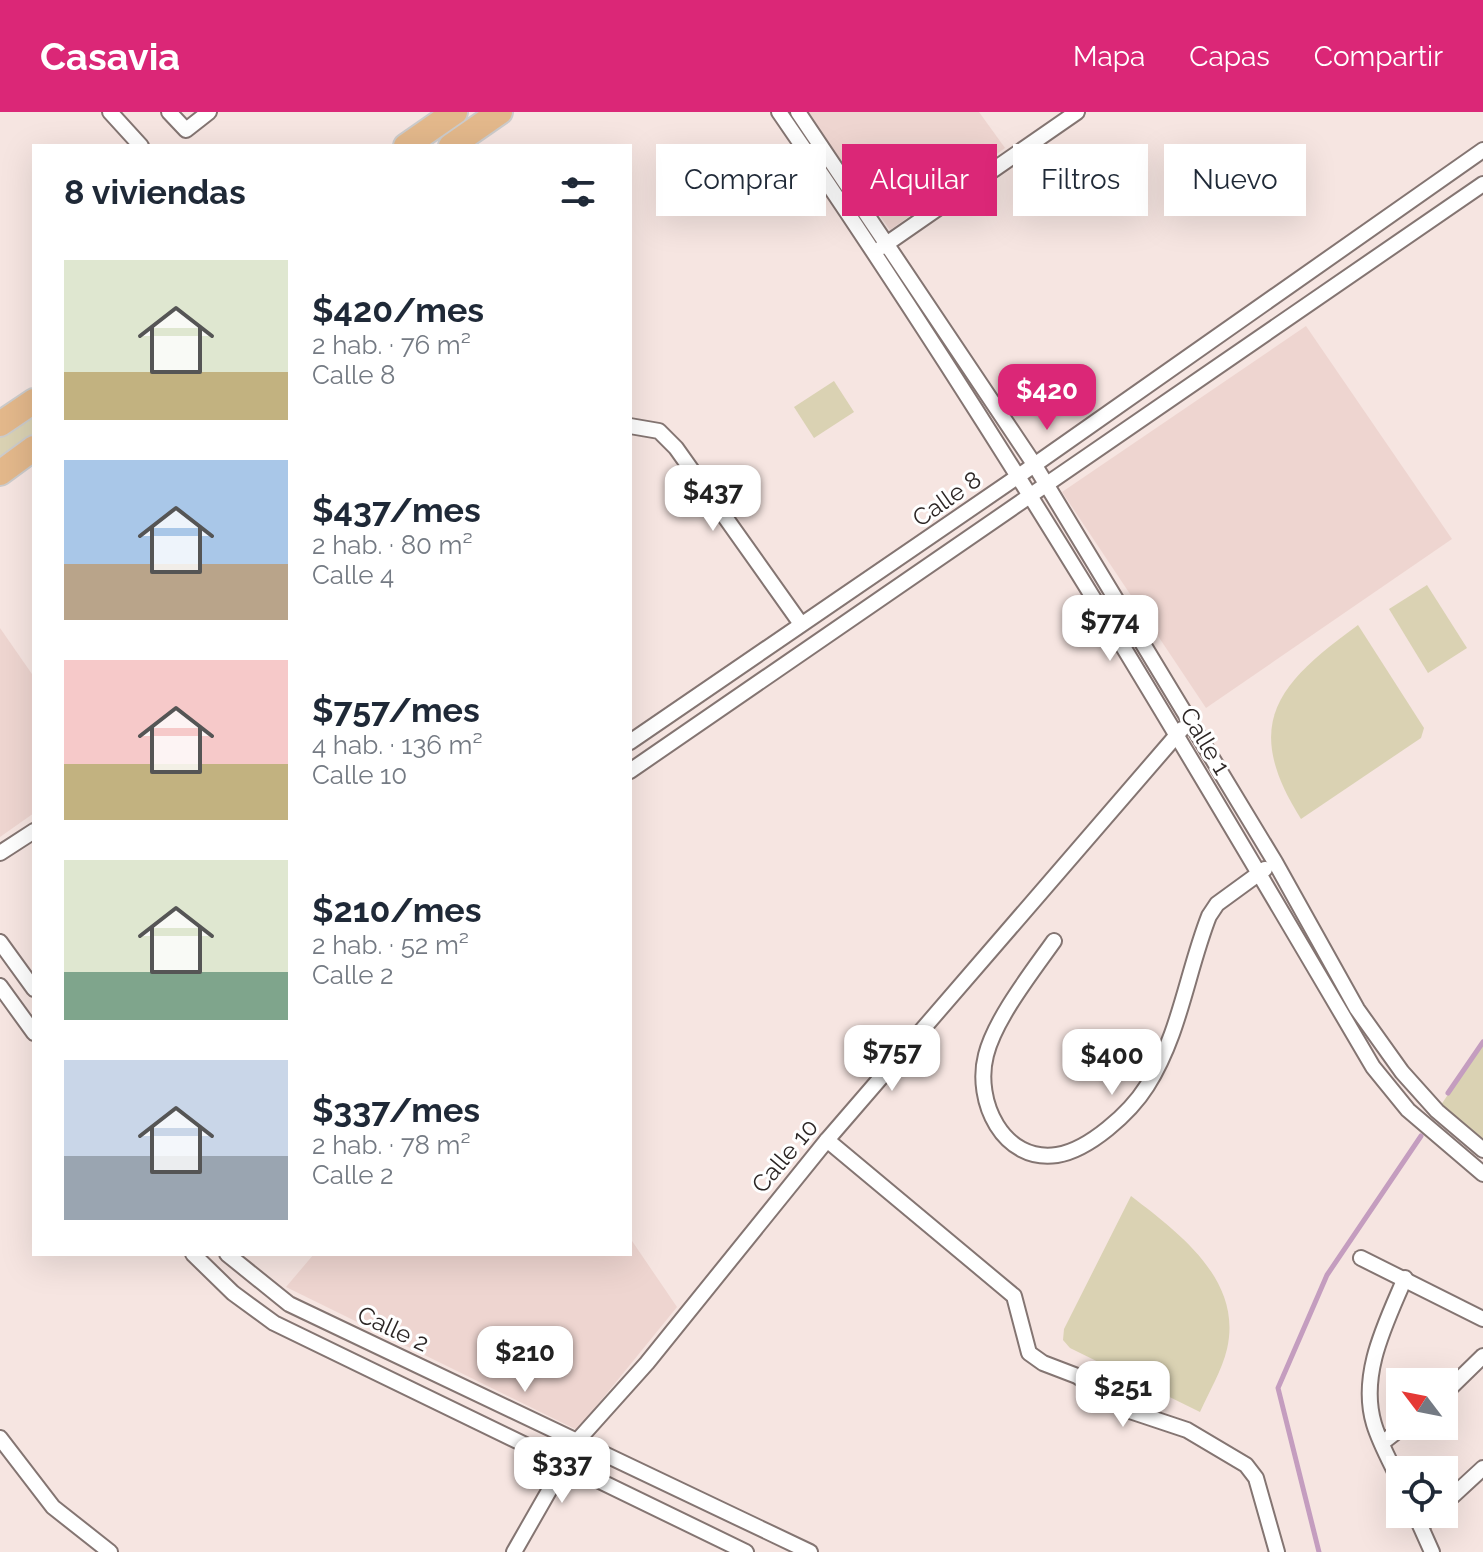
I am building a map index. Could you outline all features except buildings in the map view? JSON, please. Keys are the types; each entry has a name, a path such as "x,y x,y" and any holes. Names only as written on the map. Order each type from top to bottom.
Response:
{"main road":[{"path":"409,144 455,112"},
{"path":"454,144 500,112"},
{"path":"0,424 32,402"},
{"path":"0,473 32,449"}],"street":[{"path":"110,112 139,144"},
{"path":"169,112 186,130 209,112"},
{"name":"Calle 1","path":"779,112 881,247 1034,464 1275,862 1357,1009 1402,1072 1437,1111 1483,1150"},
{"name":"Calle 1","path":"798,112 1020,475 1373,1067 1408,1110 1483,1174"},
{"path":"881,247 1077,112"},
{"name":"Calle 8","path":"632,741 1020,475 1483,150"},
{"name":"Calle 8","path":"632,770 1483,184"},
{"path":"632,426 659,431 676,448 801,624"},
{"name":"Calle 10","path":"514,1552 578,1440 647,1363 827,1140 1175,734 1189,724"},
{"path":"0,853 32,832"},
{"path":"1054,941 1016,995 986,1056 985,1103 1002,1137 1030,1153 1058,1155 1103,1134 1146,1088 1168,1046 1209,916 1217,904 1275,862"},
{"path":"0,942 32,986"},
{"path":"0,986 32,1030"},
{"path":"827,1140 1014,1296 1029,1353 1043,1363 1077,1376 1127,1410 1187,1430 1246,1465 1256,1478 1277,1552"},
{"name":"Calle 2","path":"195,1256 233,1293 274,1323 746,1552"},
{"name":"Calle 2","path":"229,1256 289,1304 810,1552"},
{"path":"1361,1258 1483,1319"},
{"path":"1388,1456 1373,1422 1370,1383 1381,1337 1405,1278"},
{"path":"1458,1380 1483,1356"},
{"path":"0,1438 53,1507 110,1552"},
{"path":"1382,1443 1386,1440"},
{"path":"1458,1491 1483,1468"},
{"path":"1422,1528 1432,1552"}],"shaded area":[{"path":"807,112 979,112 1005,148 997,154 997,144 842,144 842,162"},
{"path":"880,216 910,216 890,230"},
{"path":"1306,326 1452,539 1206,708 1062,492"},
{"path":"834,381 854,412 814,438 794,407"},
{"path":"32,409 32,435 0,459 0,430"},
{"path":"1427,585 1467,648 1428,673 1389,609"},
{"path":"1358,625 1424,728 1421,738 1301,819 1283,786 1273,757 1271,731 1277,708 1306,667"},
{"path":"0,628 32,674 32,814 0,837"},
{"path":"1483,1042 1483,1149 1437,1111"},
{"path":"1131,1196 1187,1242 1203,1260 1226,1301 1229,1324 1227,1349 1200,1412 1070,1348 1063,1340 1064,1329"},
{"path":"632,1241 677,1307 577,1430 286,1287 312,1256 632,1256"}],"waterway":[{"path":"1448,1093 1483,1042"},
{"path":"1319,1552 1278,1388 1327,1275 1421,1136"}]}
